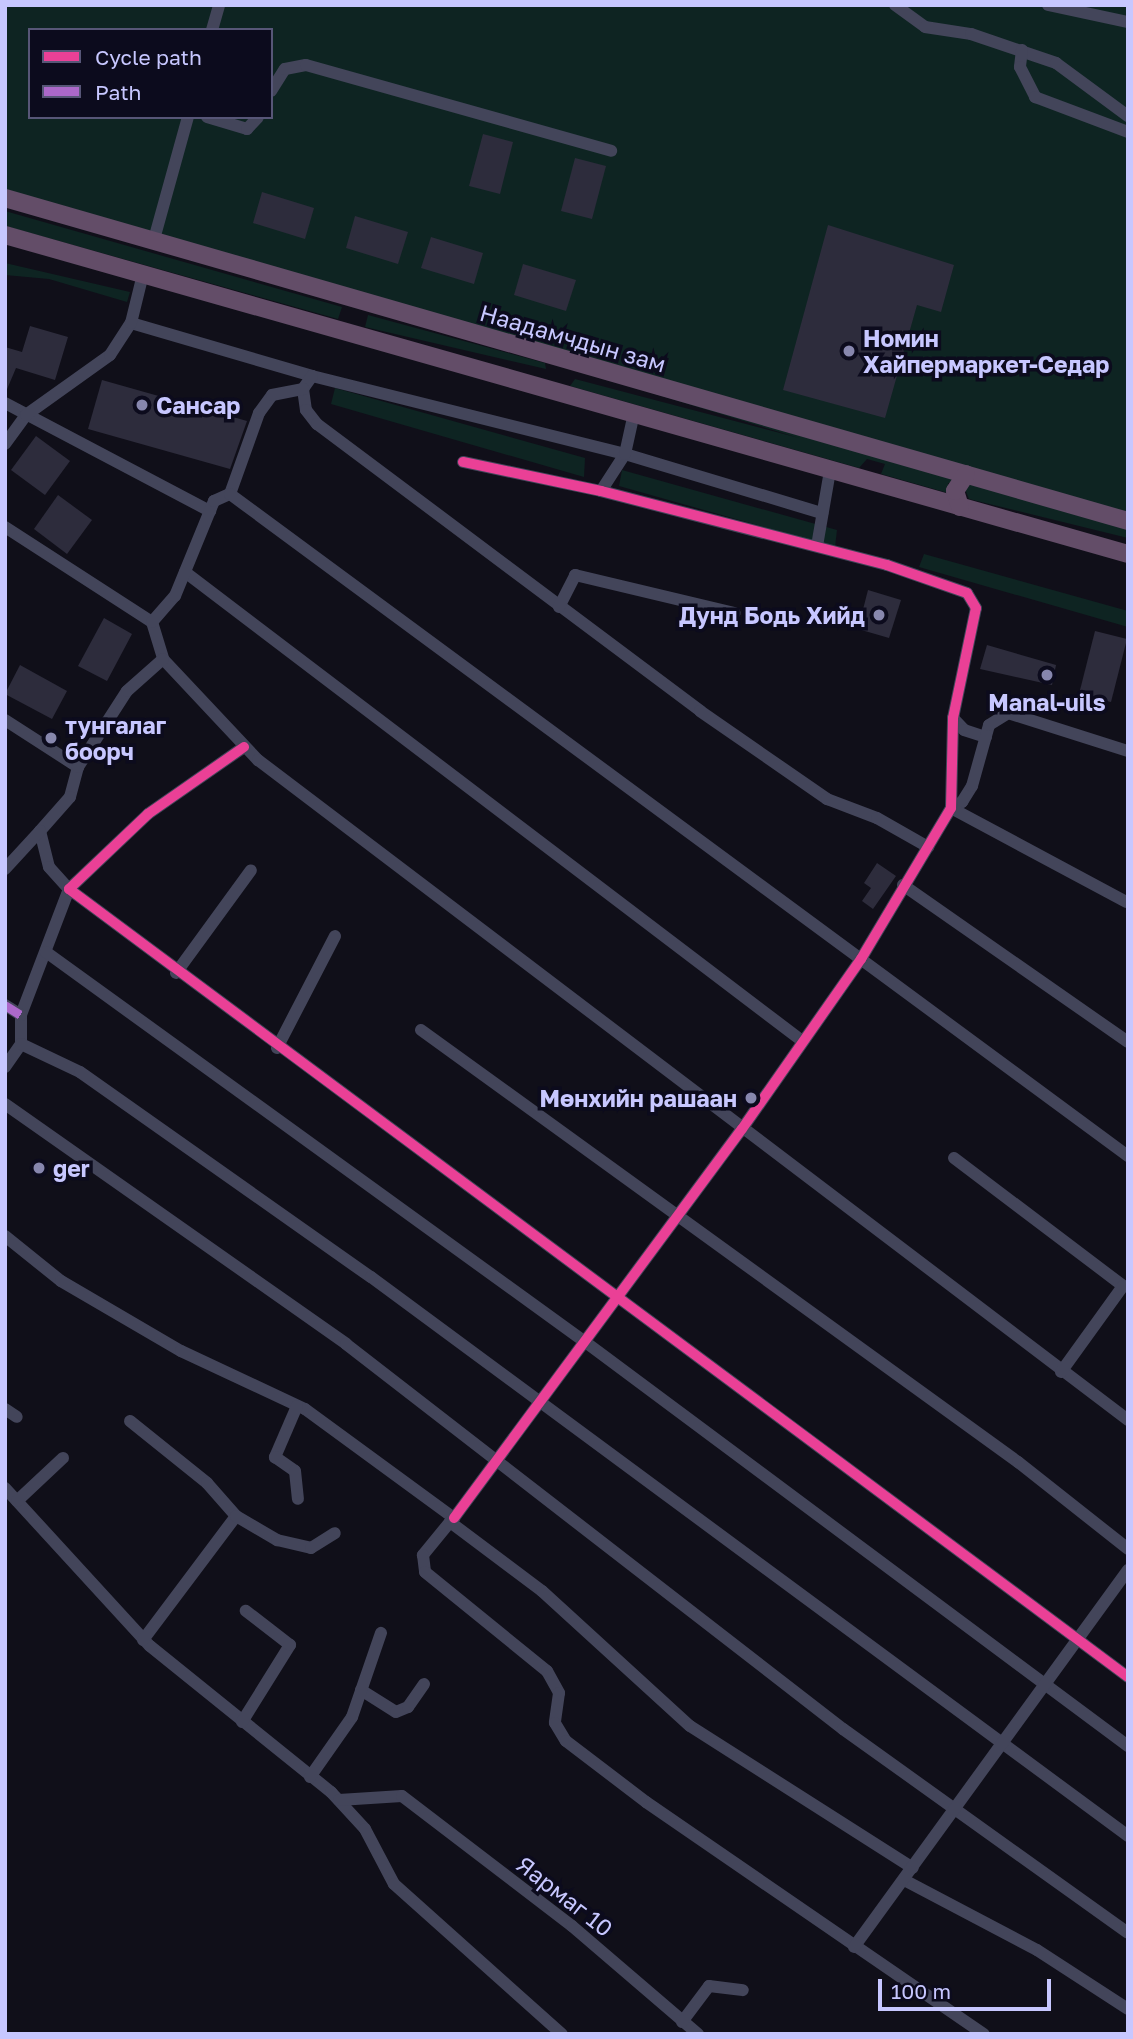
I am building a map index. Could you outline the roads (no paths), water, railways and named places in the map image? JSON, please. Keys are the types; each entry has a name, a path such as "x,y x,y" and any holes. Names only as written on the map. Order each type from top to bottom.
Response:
{"highway":[{"name":"Наадамчдын зам","path":"5,198 558,360 1128,521"},
{"path":"5,235 1125,553 1128,530"},
{"path":"551,388 558,360"},
{"path":"863,480 875,467 872,447"},
{"path":"960,507 955,491 966,474"}],"street":[{"path":"213,28 219,5"},
{"path":"895,5 925,27 1022,50 1056,63 1128,116"},
{"path":"1048,5 1128,22"},
{"path":"1022,50 1020,68 1035,97 1128,132"},
{"path":"273,89 285,69 306,65 611,151"},
{"path":"153,243 187,119"},
{"path":"214,119 247,129 256,119"},
{"path":"5,444 26,415 110,355 131,323 143,274"},
{"path":"131,323 312,376 625,454 822,513"},
{"path":"152,622 167,608 214,501 230,494 259,413 272,395 303,388 312,376"},
{"path":"303,388 306,410 317,424 559,607 827,799 877,818 928,847"},
{"path":"5,403 210,511"},
{"path":"601,491 625,454 634,413"},
{"path":"463,462 601,491 817,547 920,575 974,599 953,718 951,808 860,959 801,1040 743,1129 616,1300 588,1344 495,1458 452,1520 423,1555 425,1572 547,1671 559,1693 555,1723 560,1734 646,1802 984,2034"},
{"path":"817,547 830,471"},
{"path":"230,494 1128,1156"},
{"path":"5,527 152,622 163,659 244,747 1060,1372 1128,1420"},
{"path":"185,572 801,1040"},
{"path":"559,607 575,575 735,613"},
{"path":"8,862 70,797 78,767 127,691 163,659"},
{"path":"951,808 962,802 972,786 986,737 997,716 1021,714 1128,751"},
{"path":"953,718 964,730 986,737"},
{"path":"5,720 78,767"},
{"path":"5,1067 21,1044 22,1015 69,889 148,814 244,747"},
{"path":"951,808 1126,902"},
{"path":"40,831 50,867 69,889 176,973 1128,1677"},
{"path":"176,973 251,870"},
{"path":"903,885 1128,1042"},
{"path":"277,1048 335,936"},
{"path":"46,952 588,1344 1128,1746"},
{"path":"5,1005 22,1015"},
{"path":"421,1030 679,1213 1018,1462 1128,1549"},
{"path":"21,1044 80,1072 371,1277 1128,1836"},
{"path":"5,1104 346,1344 843,1729 1128,1933"},
{"path":"954,1158 1124,1286 1060,1372"},
{"path":"5,1236 73,1288 181,1351 297,1406 452,1520 542,1591 690,1726 913,1868"},
{"path":"297,1406 275,1457 295,1471 298,1499"},
{"path":"5,1409 17,1418"},
{"path":"130,1421 207,1483 236,1516 277,1540 311,1548 335,1533"},
{"path":"17,1501 63,1458"},
{"path":"5,1488 144,1640 339,1800 376,1846 394,1884 562,2034"},
{"path":"144,1640 236,1516"},
{"path":"854,1947 906,1881 1075,1639 1127,1573"},
{"path":"243,1721 290,1645 246,1611"},
{"path":"310,1777 352,1717 381,1633"},
{"path":"361,1690 396,1712 408,1707 424,1684"},
{"name":"Яармаг 10","path":"339,1800 402,1796 572,1926 698,2034"},
{"path":"906,1881 1037,1950 1128,2009"},
{"path":"682,2022 709,1986 743,1990"}],"place":[{"name":"Номин Хайпермаркет-Седар","path":"849,351"},
{"name":"Сансар","path":"142,405"},
{"name":"Дунд Бодь Хийд","path":"879,615"},
{"name":"Manal-uils","path":"1047,675"},
{"name":"тунгалаг боорч","path":"51,738"},
{"name":"Мөнхийн рашаан","path":"751,1098"},
{"name":"ger","path":"39,1168"}]}
